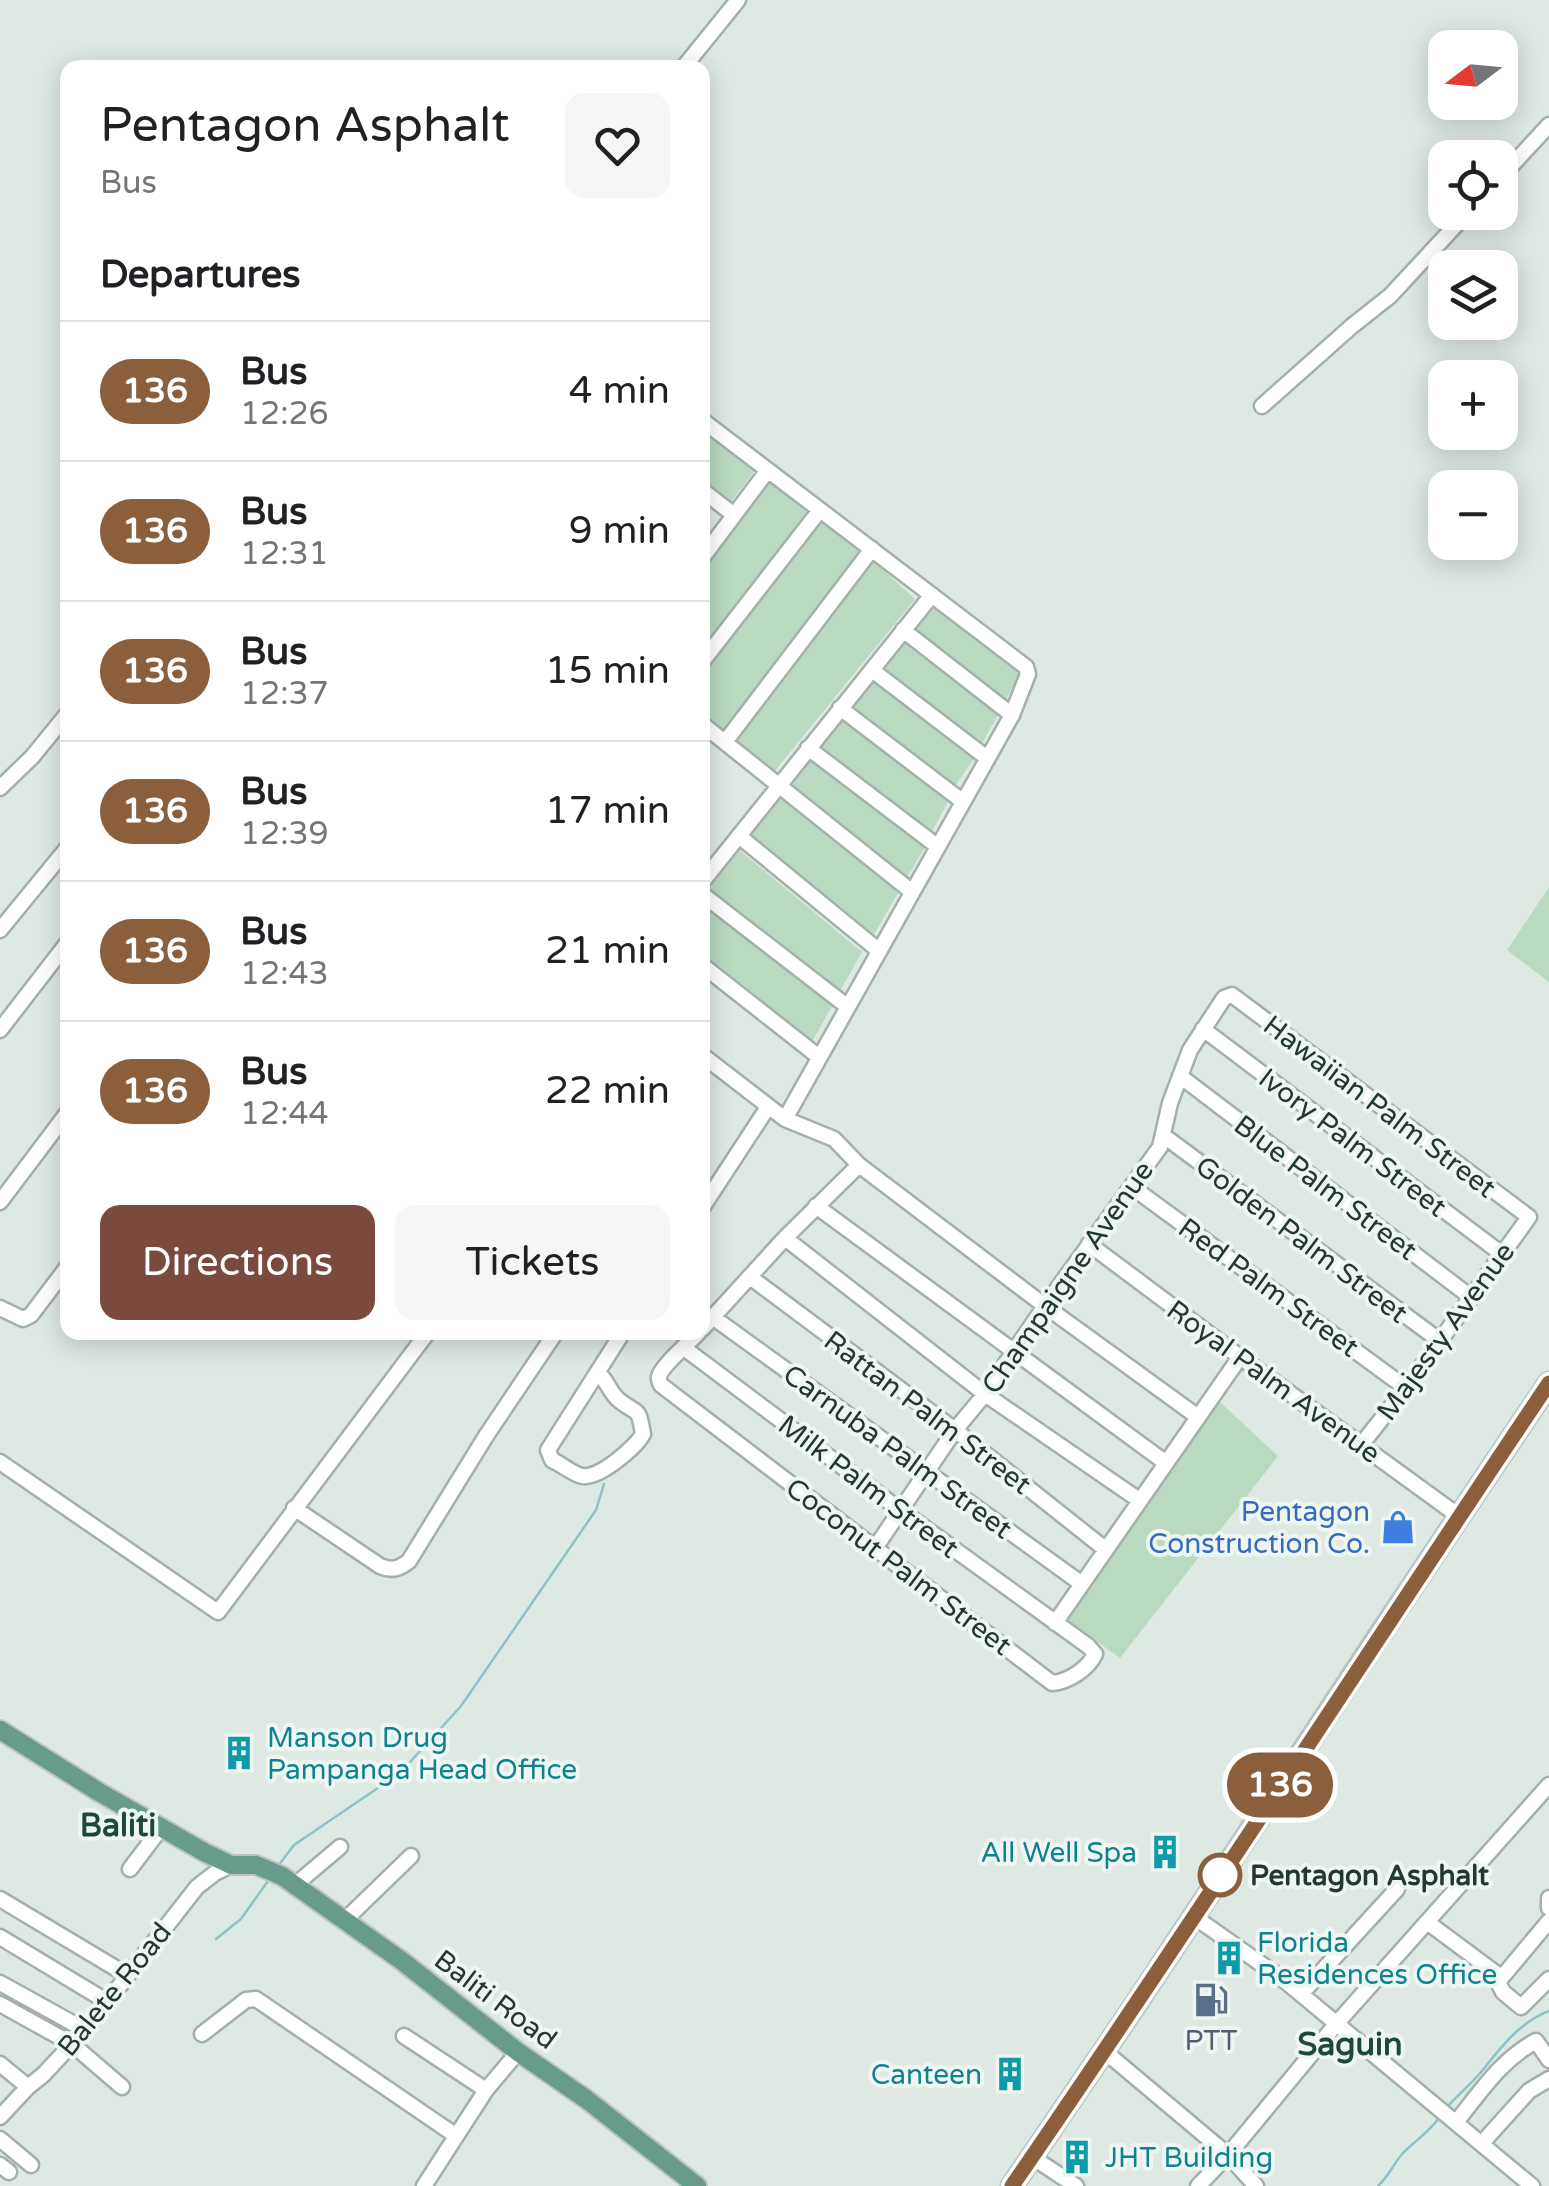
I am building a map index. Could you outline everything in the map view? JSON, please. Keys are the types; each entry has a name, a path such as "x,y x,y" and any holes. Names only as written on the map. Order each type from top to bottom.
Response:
{"highway":[{"path":"1012,2186 1549,1383"}],"main road":[{"path":"0,1730 160,1828 232,1865 274,1873"},
{"name":"Baliti Road","path":"274,1873 402,1961 697,2186"}],"street":[{"path":"689,60 738,0"},
{"path":"1518,159 1549,125"},
{"path":"1262,406 1390,296 1451,230"},
{"path":"710,426 1026,668 1028,679 1012,715 785,1119"},
{"path":"710,547 768,470"},
{"path":"710,496 734,515"},
{"path":"710,652 820,510"},
{"path":"725,742 872,549"},
{"path":"710,872 932,595"},
{"path":"903,630 1012,715"},
{"path":"872,670 988,758"},
{"path":"840,708 962,800"},
{"path":"0,788 60,722"},
{"path":"710,730 911,890"},
{"path":"808,748 938,846"},
{"path":"739,836 878,950"},
{"path":"0,930 60,857"},
{"path":"710,900 848,1007"},
{"path":"0,1030 60,952"},
{"path":"710,971 819,1057"},
{"name":"Champaigne Avenue","path":"875,1548 955,1430 986,1394 1160,1147 1170,1103 1190,1050 1224,998 1232,995"},
{"name":"Hawaiian Palm Street","path":"1232,995 1528,1217"},
{"name":"Ivory Palm Street","path":"1203,1030 1502,1254"},
{"path":"710,1061 785,1119 834,1139 859,1164 1198,1417"},
{"name":"Blue Palm Street","path":"1180,1076 1472,1298"},
{"path":"710,1196 768,1107"},
{"path":"0,1202 60,1123"},
{"name":"Golden Palm Street","path":"1164,1136 1440,1341"},
{"path":"710,1321 859,1164"},
{"name":"Red Palm Street","path":"1132,1187 1406,1388"},
{"path":"816,1206 1166,1463"},
{"name":"Majesty Avenue","path":"1361,1445 1528,1217"},
{"path":"785,1238 986,1394 1139,1500"},
{"name":"Royal Palm Avenue","path":"1089,1244 1460,1517"},
{"path":"0,1308 23,1319 31,1315 60,1277"},
{"name":"Rattan Palm Street","path":"750,1277 955,1430 1105,1549"},
{"name":"Carnuba Palm Street","path":"710,1329 926,1471 1082,1584"},
{"path":"0,1462 216,1612 422,1340"},
{"path":"294,1508 380,1566 402,1567 410,1561 551,1340"},
{"path":"598,1373 621,1402 634,1407 644,1434 612,1464 582,1476 552,1460 548,1450 618,1340"},
{"path":"684,1348 692,1340"},
{"name":"Coconut Palm Street","path":"684,1348 659,1373 661,1385 1052,1683 1072,1677 1095,1654 1055,1623"},
{"name":"Milk Palm Street","path":"684,1348 1055,1623"},
{"path":"1055,1623 1240,1357"},
{"path":"1198,2186 1549,1785"},
{"path":"130,1869 160,1828"},
{"path":"274,1873 340,1846"},
{"path":"344,1921 412,1856"},
{"name":"Balete Road","path":"0,2117 85,2030 197,1887 215,1872 232,1865"},
{"path":"1301,1994 1397,1889"},
{"path":"0,1898 127,1974"},
{"path":"1549,1898 1549,1908"},
{"path":"1194,1916 1301,1994 1532,2186"},
{"path":"1549,1921 1501,1977 1499,1987 1521,2007 1549,1979"},
{"path":"1427,1922 1501,1977"},
{"path":"0,1937 106,2002"},
{"path":"0,1983 85,2030"},
{"path":"202,2034 246,2000 256,1999 454,2135"},
{"path":"0,2004 72,2044 122,2087"},
{"path":"404,2036 486,2090"},
{"path":"1450,2116 1517,2052 1543,2038 1549,2060"},
{"path":"1103,2050 1228,2155 1256,2186"},
{"path":"424,2186 454,2135 518,2052"},
{"path":"0,2064 28,2087"},
{"path":"1482,2143 1528,2092 1549,2079"},
{"path":"0,2140 30,2165"},
{"path":"1032,2157 1076,2186"}],"green space":[{"path":"710,435 755,470 730,503 710,487"},
{"path":"768,480 807,513 710,638 710,556"},
{"path":"819,521 862,552 722,731 710,721 710,665"},
{"path":"871,559 915,599 774,772 734,740"},
{"path":"932,606 1020,673 1005,701 911,631"},
{"path":"903,642 998,715 981,745 878,669"},
{"path":"873,677 975,757 954,788 846,707"},
{"path":"843,720 949,800 931,833 817,747"},
{"path":"812,760 925,847 906,879 787,785"},
{"path":"779,795 900,890 873,936 751,835"},
{"path":"739,850 862,952 840,991 710,891 710,882"},
{"path":"1549,887 1549,982 1507,950"},
{"path":"710,908 832,1006 812,1042 710,960"},
{"path":"1219,1401 1278,1456 1120,1658 1064,1618"}],"waterway":[{"path":"278,1866 294,1845 400,1773 461,1706 596,1510 604,1484"},
{"path":"216,1939 241,1919 268,1881"},
{"path":"1447,2107 1512,2036 1549,2011"},
{"path":"1378,2186 1403,2153 1439,2118"}],"bus line":[{"name":"136","path":"1012,2186 1549,1383"}],"place":[{"name":"Pentagon Construction Co.","path":"1398,1527"},
{"name":"Manson Drug Pampanga Head Office","path":"239,1753"},
{"name":"All Well Spa","path":"1165,1852"},
{"name":"Pentagon Asphalt","path":"1220,1875"},
{"name":"Florida Residences Office","path":"1229,1958"},
{"name":"PTT","path":"1211,2000"},
{"name":"Canteen","path":"1010,2074"},
{"name":"JHT Building","path":"1077,2157"}],"district":[{"name":"Baliti","path":"118,1825"},
{"name":"Saguin","path":"1350,2044"}]}
